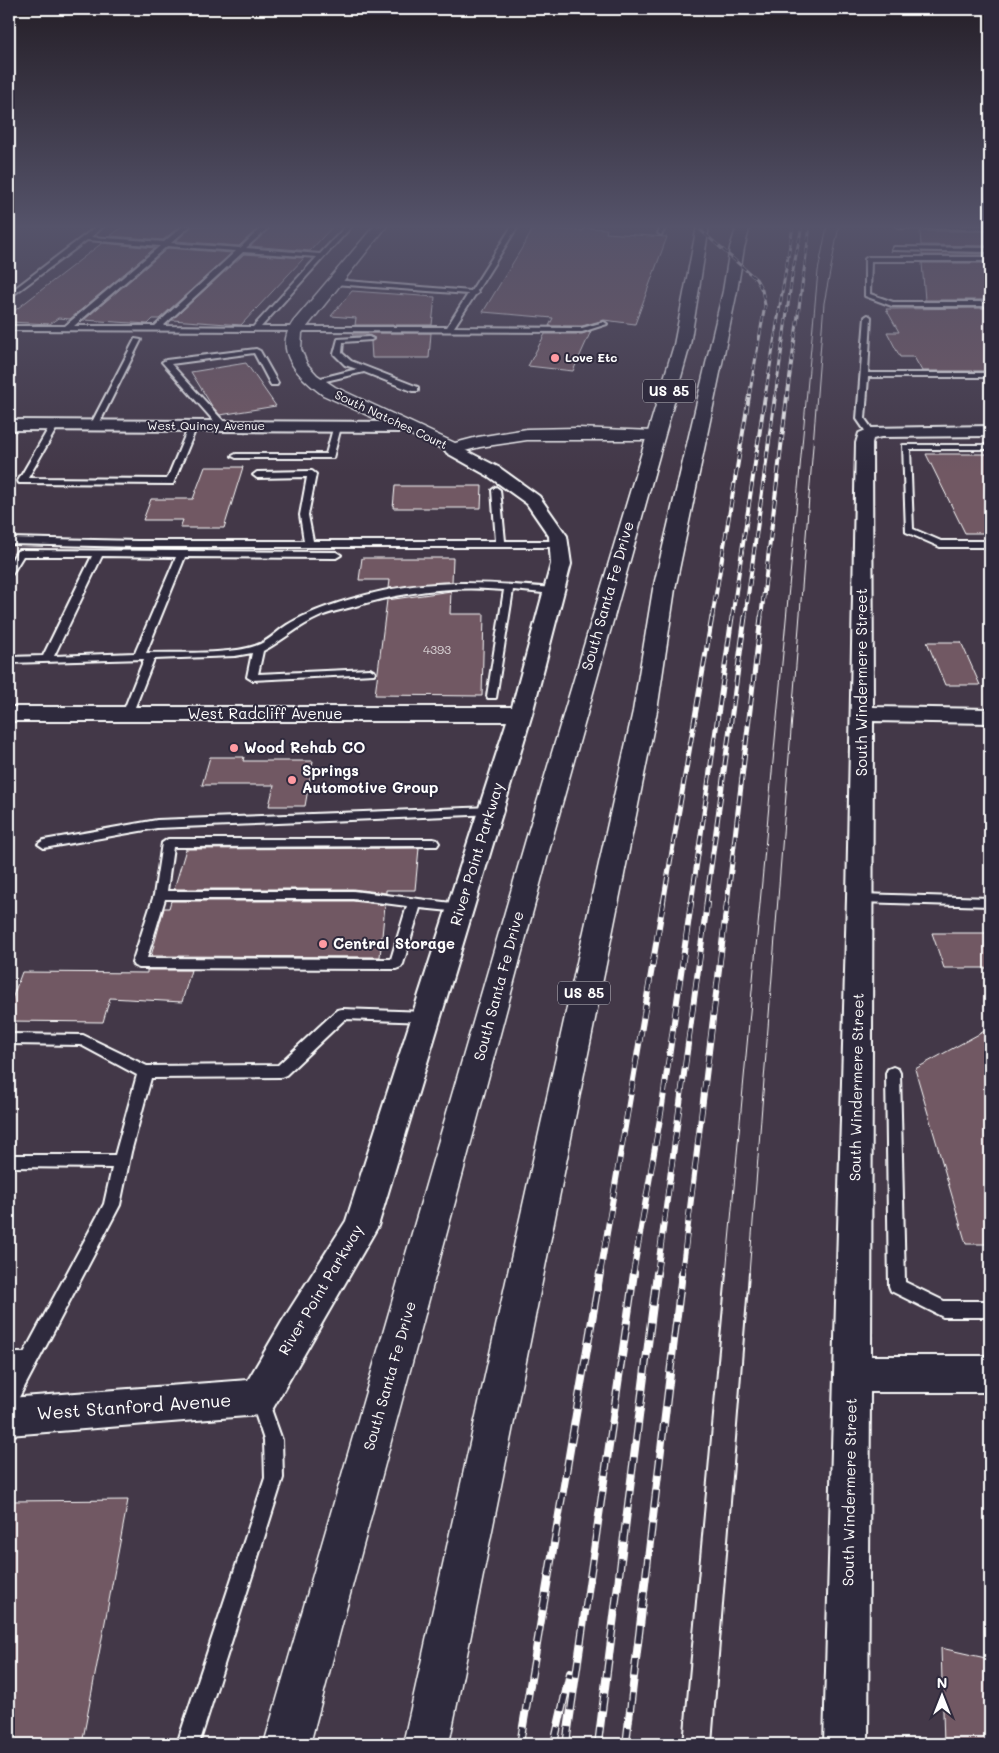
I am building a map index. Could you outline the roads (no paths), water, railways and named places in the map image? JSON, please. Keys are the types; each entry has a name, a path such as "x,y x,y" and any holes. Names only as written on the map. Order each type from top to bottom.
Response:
{"main road":[{"path":"296,330 314,308"},
{"name":"South Santa Fe Drive","path":"287,1744 654,436 663,411 687,324 689,308"},
{"name":"US 85","path":"426,1744 645,711 664,589 726,308"},
{"name":"South Natches Court","path":"296,330 293,341 296,358 300,366 316,382 329,391 453,449"},
{"path":"453,449 491,438 531,433 654,436"}],"street":[{"name":"West Quincy Avenue","path":"9,426 404,427"},
{"path":"871,433 989,439"},
{"name":"South Windermere Street","path":"846,1744 860,898 864,443 865,437 871,433"},
{"name":"River Point Parkway","path":"259,1397 284,1348 320,1294 361,1226 521,714 560,564 559,544 548,519 533,500 494,472 453,449"},
{"name":"West Radcliff Avenue","path":"9,714 521,714"},
{"path":"862,714 990,716"},
{"path":"852,1374 990,1374"},
{"name":"West Stanford Avenue","path":"9,1417 259,1397"}],"lane":[{"path":"66,329 91,308"},
{"path":"156,329 179,308"},
{"path":"254,330 274,308"},
{"path":"449,330 464,308"},
{"path":"868,317 861,419 871,433"},
{"path":"9,328 582,330 604,324"},
{"path":"369,339 340,340 338,354 341,359 415,389"},
{"path":"94,426 137,340"},
{"path":"223,426 166,362 256,351 274,383"},
{"path":"316,382 365,369"},
{"path":"864,375 990,375"},
{"path":"54,426 22,481 170,482 193,426"},
{"path":"236,456 330,456 337,427"},
{"path":"989,439 906,447 909,530 940,544 990,544"},
{"path":"257,474 312,474 304,516 309,543"},
{"path":"496,490 501,543"},
{"path":"9,541 559,544"},
{"path":"9,572 20,553 336,555"},
{"path":"47,659 98,554"},
{"path":"130,707 144,656 182,554"},
{"path":"9,660 234,654 258,649 274,641 289,628 317,614 384,594 442,586 484,585 554,591"},
{"path":"492,696 509,587"},
{"path":"258,649 252,677 370,672"},
{"path":"44,844 156,824 491,811"},
{"path":"415,902 396,964 139,963 160,895 168,843 433,843"},
{"path":"160,895 354,895 460,908"},
{"path":"860,898 990,902"},
{"path":"9,1040 83,1040 145,1072 281,1071 342,1014 426,1017"},
{"path":"9,1398 112,1205 121,1162 145,1072"},
{"path":"892,1072 897,1286 942,1309 990,1309"},
{"path":"9,1162 121,1162"},
{"path":"9,1361 28,1362"},
{"path":"188,1744 274,1478 273,1440 259,1397"}],"tram line":[{"path":"726,1274 815,308"},
{"path":"749,1274 824,308"},
{"path":"683,1744 726,1273"},
{"path":"712,1744 749,1273"}],"railway":[{"path":"749,397 765,308"},
{"path":"765,397 780,308"},
{"path":"775,397 788,308"},
{"path":"787,397 799,308"},
{"path":"712,618 749,396"},
{"path":"732,618 765,396"},
{"path":"745,618 775,396"},
{"path":"761,618 787,396"},
{"path":"663,904 712,617"},
{"path":"691,904 732,617"},
{"path":"706,904 745,617"},
{"path":"727,904 761,617"},
{"path":"600,1274 663,903"},
{"path":"633,1274 661,1113 691,903"},
{"path":"657,1274 707,903"},
{"path":"682,1274 727,903"},
{"path":"520,1744 600,1273"},
{"path":"566,1744 634,1273"},
{"path":"598,1744 657,1273"},
{"path":"626,1744 682,1273"},
{"path":"554,1744 570,1673"}],"place":[{"name":"Love Etc","path":"555,358"},
{"name":"Wood Rehab CO","path":"234,748"},
{"name":"Springs Automotive Group","path":"292,780"},
{"name":"Central Storage","path":"323,944"}]}
